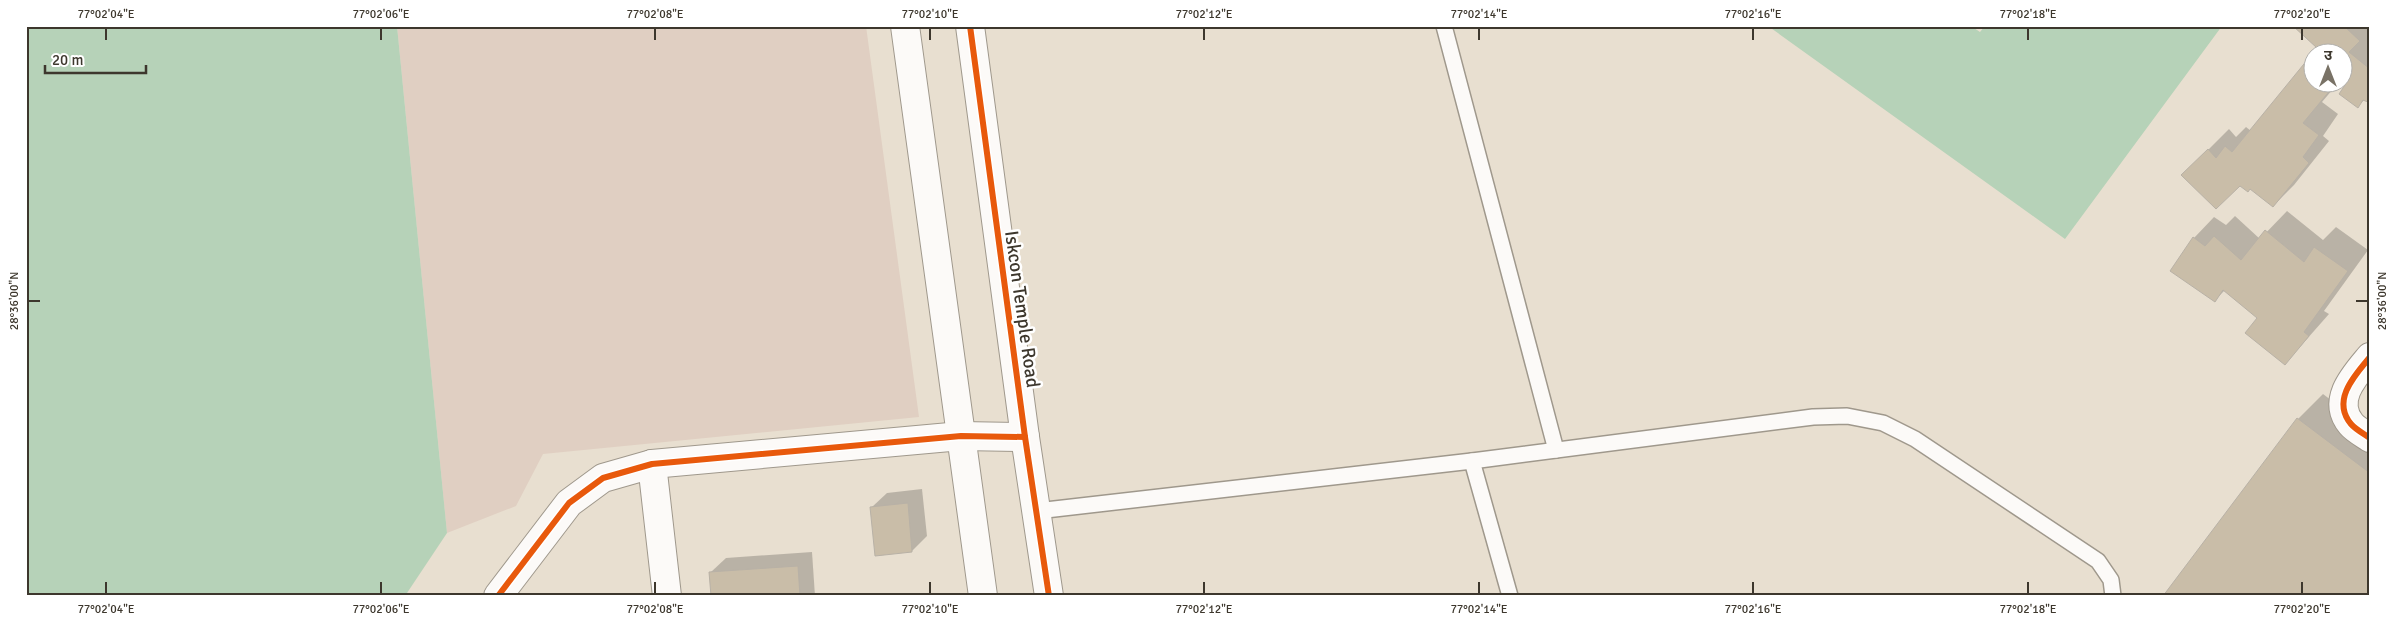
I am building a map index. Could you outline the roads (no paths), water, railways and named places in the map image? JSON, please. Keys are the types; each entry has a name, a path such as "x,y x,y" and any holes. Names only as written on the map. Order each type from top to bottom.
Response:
{"street":[{"path":"905,26 983,596"},
{"name":"Iskcon Temple Road","path":"970,26 1025,437 1038,511 1049,596"},
{"path":"2370,357 2346,387 2344,405 2350,423 2370,438"},
{"path":"498,596 569,502 603,478 652,464 961,436 1025,437"},
{"path":"652,464 667,596"}],"lane":[{"path":"1444,26 1556,450"},
{"path":"1038,511 1472,461 1813,417 1847,416 1883,423 1915,439 2098,561 2111,580 2113,596"},
{"path":"1472,461 1510,596"}]}
